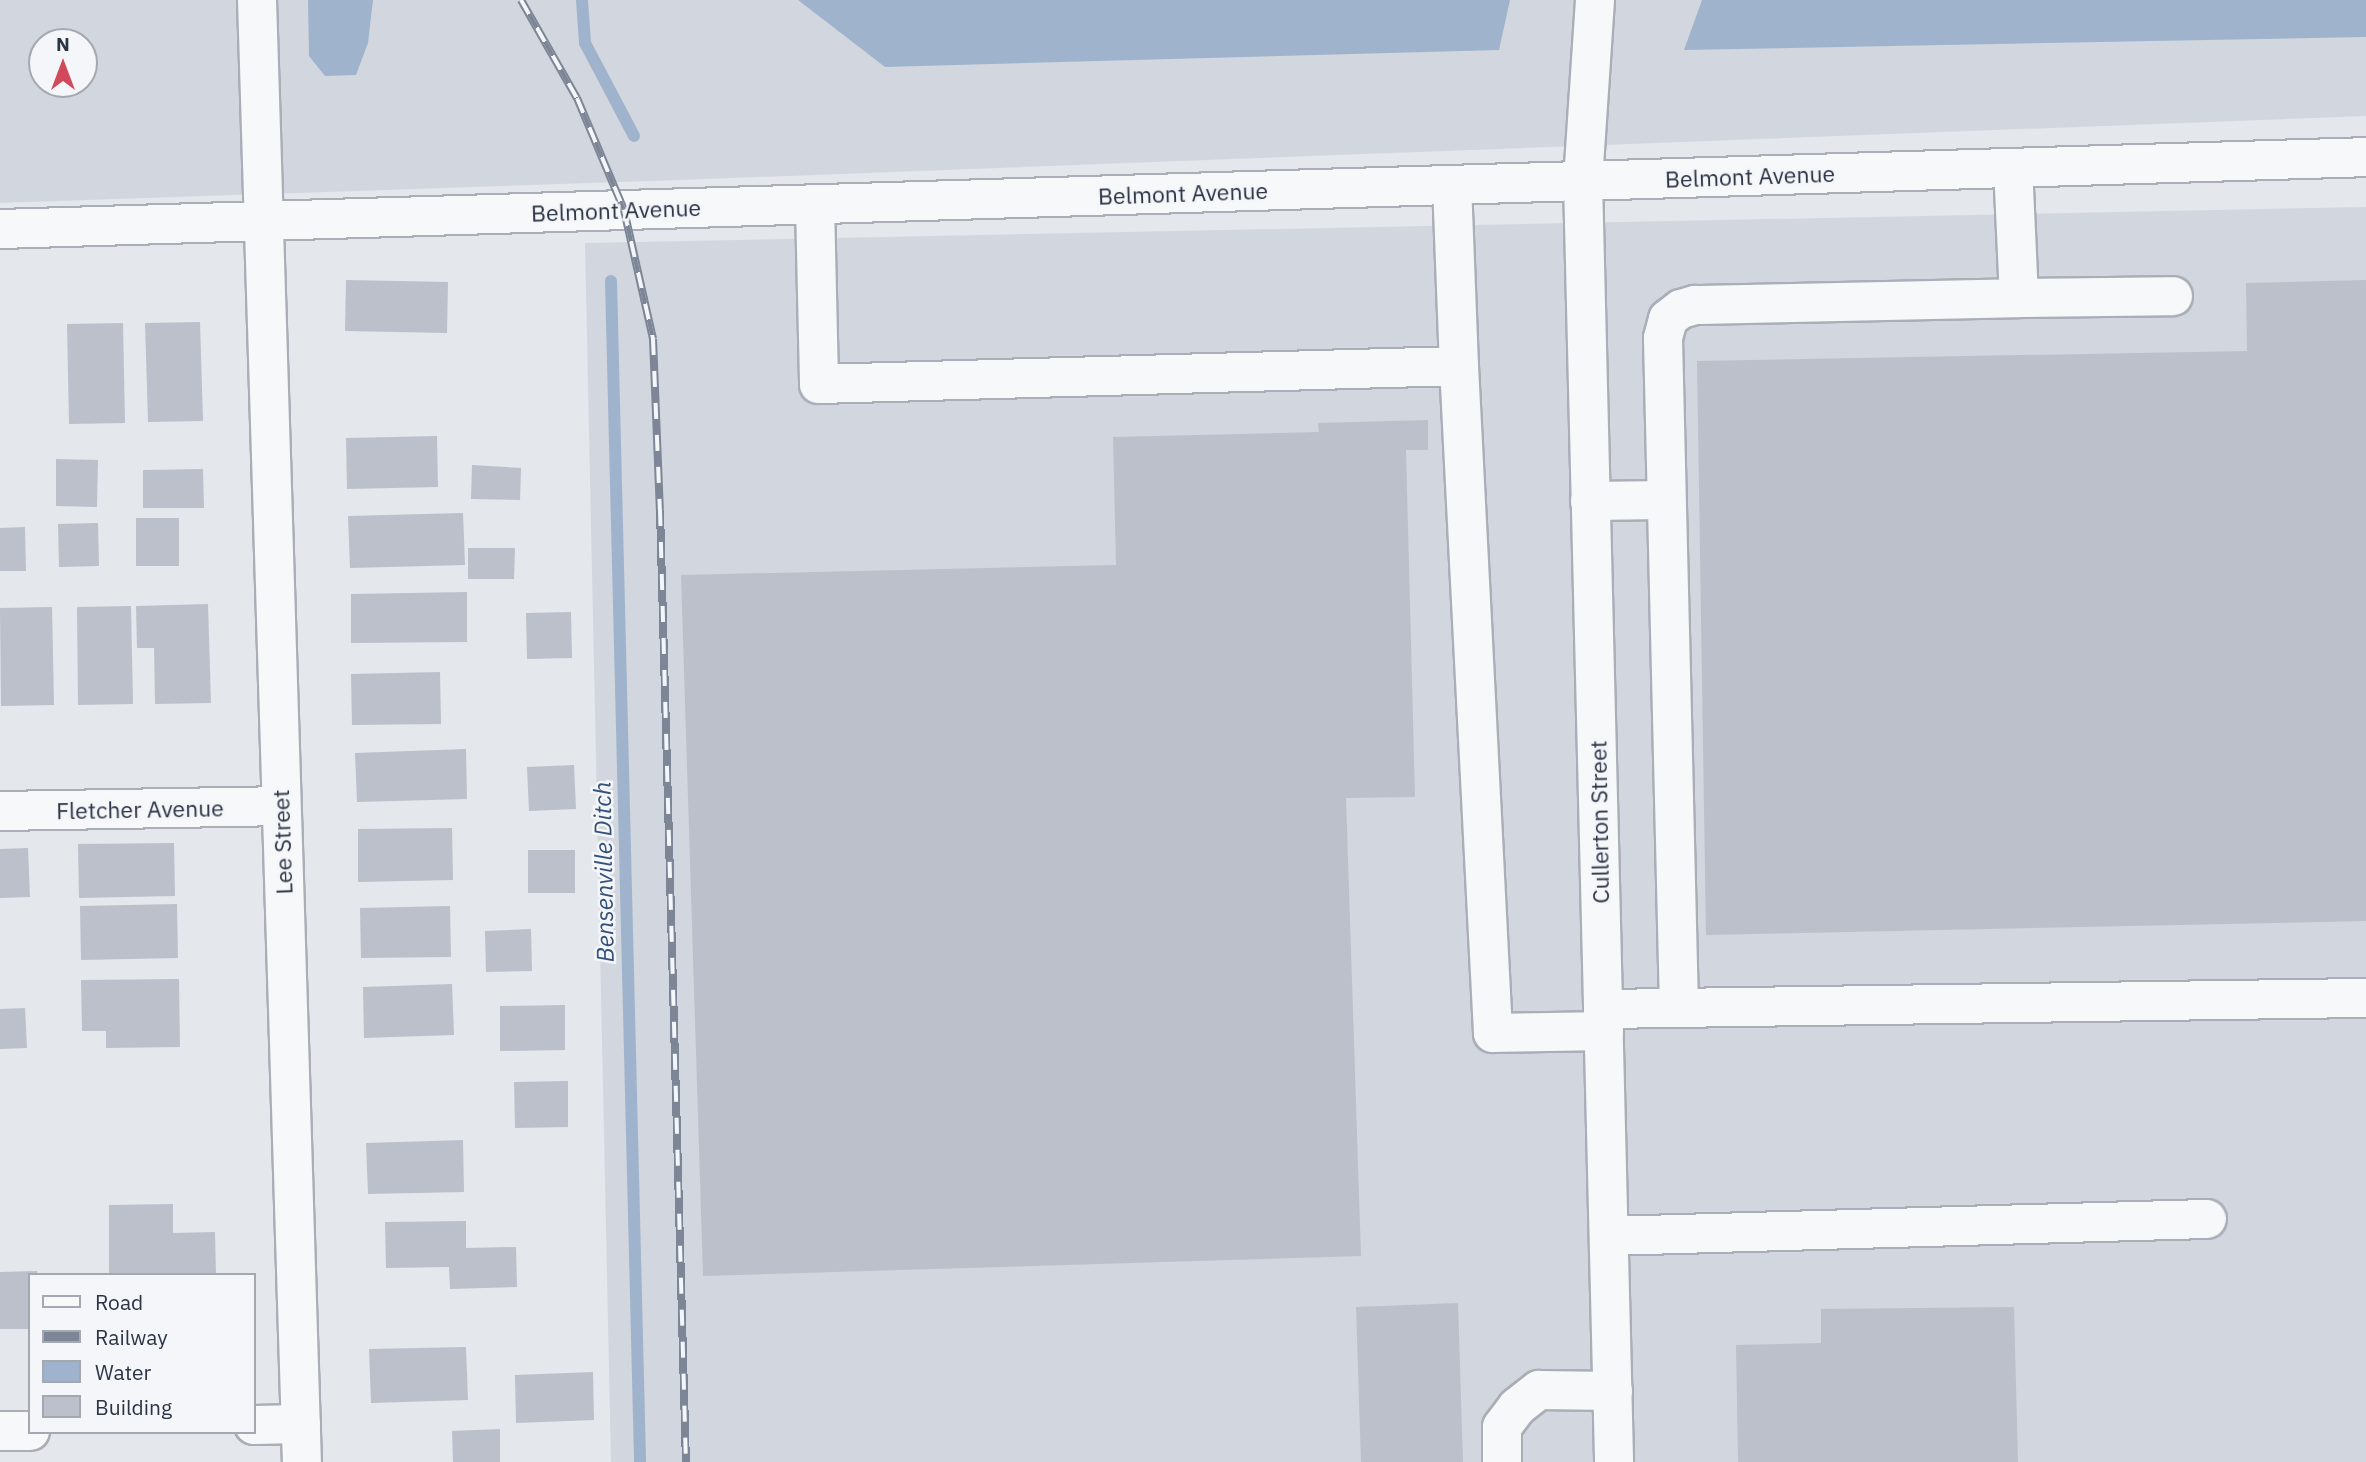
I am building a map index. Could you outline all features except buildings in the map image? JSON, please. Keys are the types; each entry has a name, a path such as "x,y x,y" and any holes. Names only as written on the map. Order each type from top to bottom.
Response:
{"street":[{"name":"Lee Street","path":"257,0 302,1462"},
{"name":"Cullerton Street","path":"1595,0 1583,181 1614,1462"},
{"name":"Belmont Avenue","path":"0,229 2366,157"},
{"path":"2013,168 2019,298"},
{"path":"1452,185 1493,1033 1678,1008 2366,998"},
{"path":"815,205 818,384 1459,366"},
{"path":"1678,1008 1662,338 1668,319 1681,309 1695,305 2173,296"},
{"path":"1590,501 1666,500"},
{"name":"Fletcher Avenue","path":"0,811 281,806"},
{"path":"1609,1236 2207,1219"},
{"path":"1502,1462 1502,1427 1517,1407 1539,1390 1613,1391"},
{"path":"256,1425 301,1424"},
{"path":"0,1431 28,1431"}],"shaded area":[{"path":"0,0 2366,0 2366,116 0,203"},
{"path":"2366,207 2366,1462 611,1462 585,243"}],"water":[{"path":"308,0 373,0 368,43 356,75 325,76 309,56"},
{"path":"798,0 1510,0 1499,50 885,67"},
{"path":"1702,0 2366,0 2366,37 1684,50"}],"waterway":[{"name":"Bensenville Ditch","path":"582,0 585,43 634,136"},
{"name":"Bensenville Ditch","path":"611,281 640,1462"}],"railway":[{"path":"521,0 577,98 624,210 653,339 686,1462"}]}
